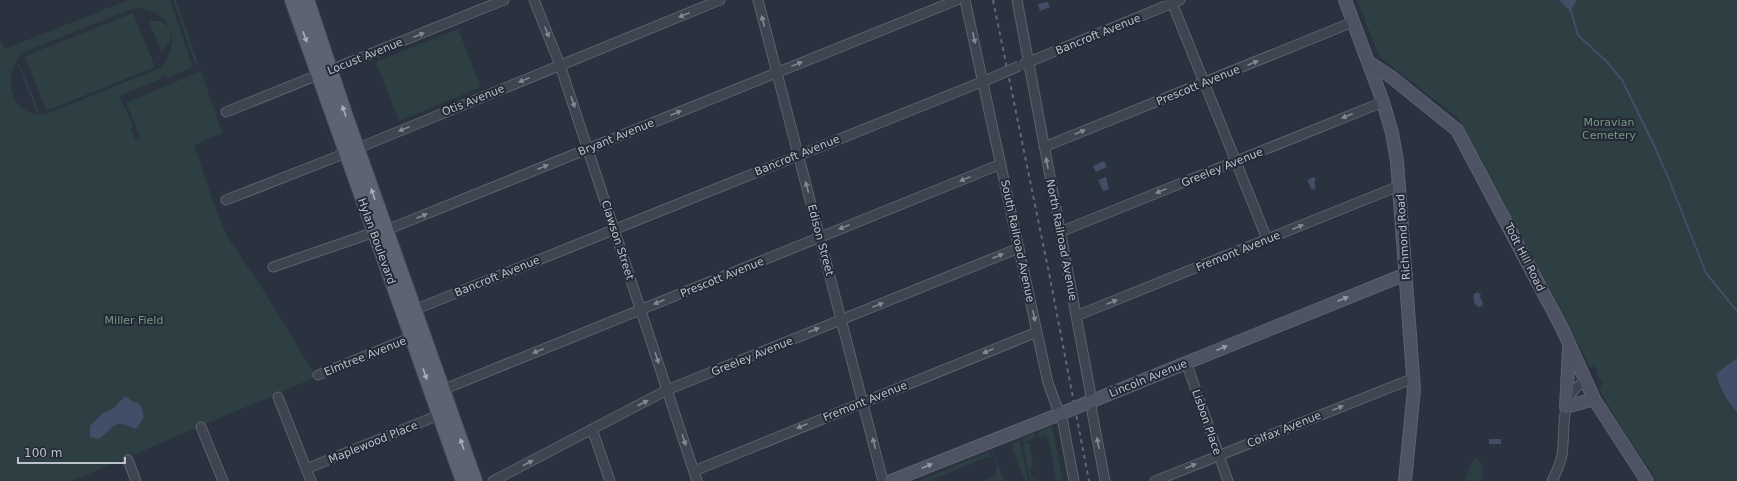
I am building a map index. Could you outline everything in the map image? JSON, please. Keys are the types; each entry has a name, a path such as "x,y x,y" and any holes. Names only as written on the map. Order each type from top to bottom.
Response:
{"main road":[{"name":"Hylan Boulevard","path":"292,0 325,73 397,278 412,337 463,481"},
{"name":"Hylan Boulevard","path":"307,0 325,73"},
{"name":"Hylan Boulevard","path":"397,278 414,310 475,481"}],"street":[{"name":"Locust Avenue","path":"226,112 504,0"},
{"name":"Clawson Street","path":"534,0 560,65 697,481"},
{"name":"Otis Avenue","path":"226,200 720,0"},
{"name":"Edison Street","path":"758,0 883,481"},
{"name":"Bryant Avenue","path":"273,267 380,231 958,0"},
{"name":"South Railroad Avenue","path":"965,0 986,80 1001,164 1048,383 1062,413 1074,481"},
{"name":"North Railroad Avenue","path":"1017,0 1076,316 1089,402 1105,481"},
{"name":"Richmond Road","path":"1345,0 1370,63 1383,102 1392,133 1400,186 1414,378 1413,410 1405,481"},
{"name":"Bancroft Avenue","path":"414,310 986,80 1174,1"},
{"path":"1174,1 1204,82 1267,239"},
{"name":"Prescott Avenue","path":"1044,147 1353,22"},
{"name":"Todt Hill Road","path":"1370,63 1390,76 1457,130 1562,328 1594,399 1606,420 1647,481"},
{"name":"Greeley Avenue","path":"1060,232 1383,102"},
{"name":"Prescott Avenue","path":"442,390 1001,164"},
{"name":"Fremont Avenue","path":"1076,316 1400,186"},
{"name":"Greeley Avenue","path":"493,481 667,390 1019,248"},
{"name":"Lincoln Avenue","path":"891,481 1406,274"},
{"name":"Fremont Avenue","path":"694,471 1037,332"},
{"name":"Elmtree Avenue","path":"318,375 412,337"},
{"path":"1552,481 1560,463 1562,454 1569,346"},
{"name":"Lisbon Place","path":"1186,362 1228,481"},
{"name":"Colfax Avenue","path":"1155,481 1414,378"},
{"path":"1566,407 1573,391 1586,381"},
{"path":"278,397 311,481"},
{"path":"1566,407 1594,399"},
{"name":"Maplewood Place","path":"306,468 439,415"},
{"path":"201,427 223,481"},
{"path":"592,429 610,481"},
{"path":"128,460 136,481"}],"green space":[{"name":"Miller Field","path":"128,0 170,0 193,67 167,78 166,75 156,81 119,96 133,125 131,128 135,139 137,140 141,138 126,103 201,71 222,133 194,145 216,210 228,238 262,288 316,377 72,481 0,481 1,40 5,49","holes":["137,8 152,11 160,16 170,28 161,21 149,21 161,51 170,42 171,32 172,42 169,56 160,68 47,114 34,114 24,109 16,101 12,92 11,80 13,69 18,59 26,51 129,10"]},
{"path":"173,0 176,0 198,64 195,63"},
{"name":"Moravian Cemetery","path":"1357,0 1737,0 1737,481 1657,481 1619,424 1599,389 1603,383 1597,374 1597,369 1594,366 1590,368 1567,321 1458,118 1379,56"},
{"path":"133,13 155,67 46,111 25,56"},
{"path":"458,29 481,87 399,121 376,62"},
{"path":"18,65 20,65 39,111 37,113"},
{"path":"311,88 333,149 330,150 332,148 311,89 306,90"},
{"path":"1052,426 1063,481 1056,481 1049,439 1047,439 1046,436 1038,437 1037,433"},
{"path":"1035,433 1036,437 1023,443 1023,438"},
{"path":"1020,440 1028,481 1025,481 1011,444 1004,446"},
{"path":"1029,443 1033,467 1030,468 1032,479 1035,478 1035,481 1030,481 1023,444"},
{"path":"999,448 993,451 1004,481 982,481 997,475 995,470 998,468 991,451"},
{"path":"989,452 991,457 987,457 931,481 918,481"},
{"path":"1475,458 1480,460 1483,470 1482,481 1465,481 1470,466"}],"water":[{"path":"1559,0 1577,0 1570,11"},
{"path":"1048,2 1050,7 1040,11 1038,4"},
{"path":"1104,161 1107,167 1096,172 1093,166"},
{"path":"1106,177 1109,189 1103,191 1098,180"},
{"path":"1314,177 1316,181 1314,182 1316,188 1312,190 1307,180"},
{"path":"1478,292 1481,295 1480,297 1483,303 1482,306 1479,307 1476,305 1474,300 1474,294"},
{"path":"1737,358 1737,412 1724,394 1716,374"},
{"path":"125,396 140,404 144,417 136,429 119,424 99,439 90,437 90,426 102,414 114,408"},
{"path":"1489,439 1501,439 1501,444 1489,444"}],"waterway":[{"path":"1570,8 1578,35 1607,62 1622,80 1654,145 1706,273 1737,311"}],"railway":[{"path":"993,0 1050,278 1089,481"}]}
